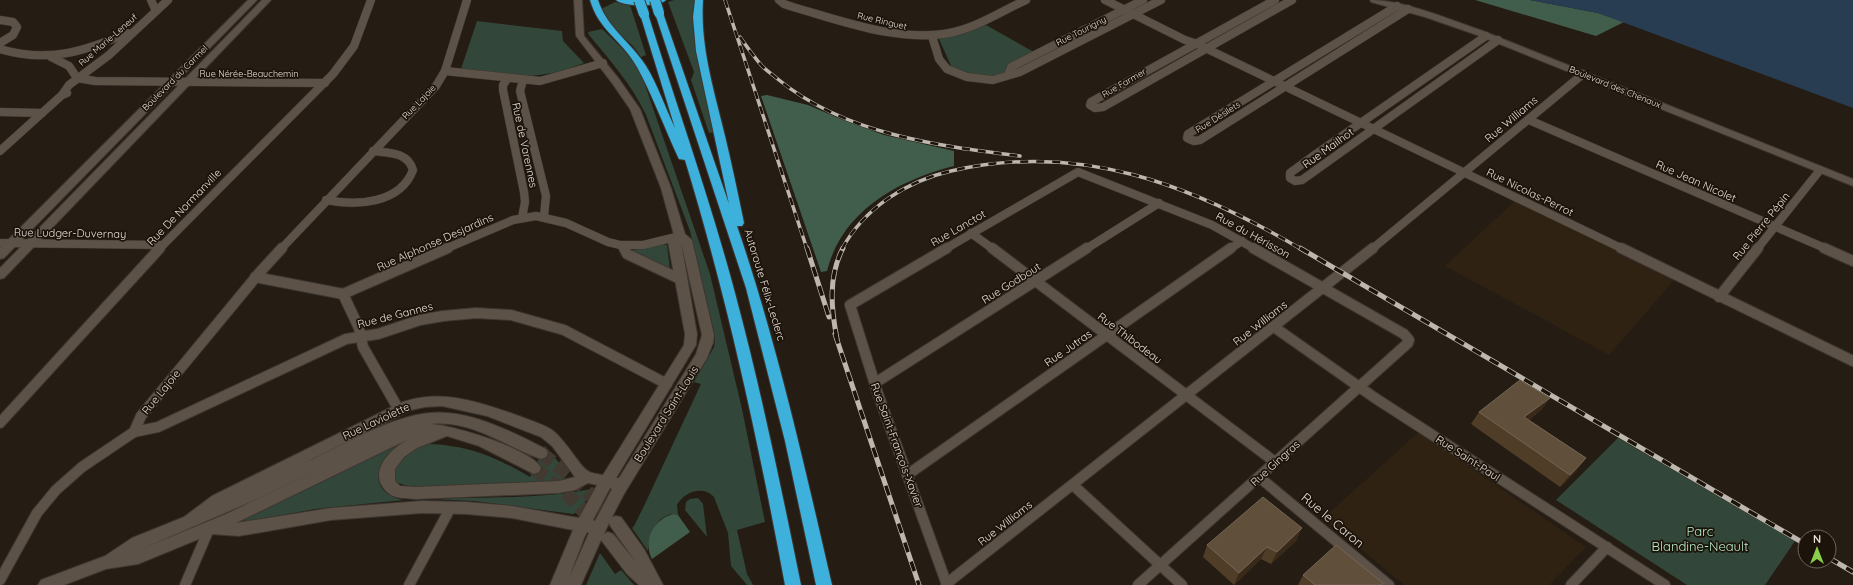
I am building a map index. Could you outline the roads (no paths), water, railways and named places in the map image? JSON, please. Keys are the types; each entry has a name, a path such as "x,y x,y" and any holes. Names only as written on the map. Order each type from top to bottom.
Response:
{"highway":[{"path":"594,0 597,10 604,23 628,47 642,67 703,201"},
{"path":"620,0 639,3 662,0"},
{"path":"639,0 703,201 730,293 749,373 793,585"},
{"name":"Autoroute Félix-Leclerc","path":"655,0 744,260 790,429 824,585"},
{"path":"699,0 698,29 700,52 728,169 744,260"}],"street":[{"path":"151,0 156,11"},
{"name":"Rue Marie-Leneuf","path":"77,78 92,68 168,0"},
{"name":"Boulevard du Carmel","path":"0,255 6,243 98,156 253,0"},
{"name":"Boulevard du Carmel","path":"0,275 267,0"},
{"name":"Rue De Normanville","path":"0,423 163,245 325,83 341,65 354,46 371,0"},
{"name":"Rue Lajoie","path":"134,432 141,416 255,277 326,200 436,86 445,71 467,0"},
{"name":"Boulevard Saint-Louis","path":"573,585 603,534 622,485 708,343 708,335 686,240 680,236 670,202 640,120 627,96 603,63 580,36 578,0"},
{"name":"Rue Ringuet","path":"779,0 784,4 892,34 912,36 932,36 966,28 1026,0"},
{"name":"Rue Nicolas-Perrot","path":"1105,0 1127,8"},
{"name":"Rue Nicolas-Perrot","path":"1115,0 1184,40 1206,48 1287,86 1853,361"},
{"name":"Rue Tourigny","path":"1009,73 1011,67 1143,0"},
{"name":"Rue Tourigny","path":"932,36 942,64 950,70 989,81 998,79 1009,73 1020,72 1160,0"},
{"name":"Rue Farmer","path":"1275,0 1091,102 1090,105 1095,108 1103,107 1292,0"},
{"name":"Boulevard des Chenaux","path":"1374,0 1408,9 1498,40 1853,183"},
{"name":"Rue Désilets","path":"1397,6 1188,134 1188,138 1194,141 1200,140 1408,9"},
{"path":"0,20 13,22 18,27 13,35 0,43"},
{"path":"230,22 245,23"},
{"path":"0,49 20,55 51,57 100,44 136,29"},
{"name":"Rue Mailhot","path":"1486,36 1290,174 1290,178 1295,181 1302,180 1498,40"},
{"path":"51,57 69,66 77,78 63,91 62,95"},
{"path":"445,71 523,80 546,80 603,63"},
{"name":"Rue Williams","path":"946,584 1324,288 1530,120 1583,74"},
{"name":"Rue Nérée-Beauchemin","path":"77,78 95,81 325,83"},
{"name":"Rue de Varennes","path":"508,78 503,85 503,90 524,192 525,202 522,218"},
{"name":"Rue de Varennes","path":"523,80 520,91 546,196 544,216"},
{"name":"Rue Marie-Leneuf","path":"0,151 62,95 78,85 95,81"},
{"path":"0,112 42,113"},
{"name":"Rue Jean Nicolet","path":"1530,120 1853,262"},
{"path":"326,200 350,203 371,202 392,194 407,182 413,170 408,160 400,155 373,151"},
{"path":"98,156 115,156"},
{"name":"Rue Pierre Pépin","path":"1719,297 1820,170"},
{"name":"Rue du Hérisson","path":"1078,172 1209,223 1404,334 1408,338"},
{"name":"Rue Lanctot","path":"850,304 1078,172"},
{"name":"Rue Godbout","path":"875,383 1159,204"},
{"name":"Rue Alphonse Desjardins","path":"343,294 522,218 544,216 557,219 622,246 680,236"},
{"name":"Rue Thibodeau","path":"971,234 1275,462"},
{"name":"Boulevard Saint-Louis","path":"558,585 583,525 607,481 686,353 691,342 691,334 674,242 680,236"},
{"name":"Rue Jutras","path":"908,475 1242,241"},
{"name":"Rue Ludger-Duvernay","path":"6,243 163,245"},
{"name":"Rue Alphonse Desjardins","path":"622,246 627,254 680,279"},
{"path":"255,277 343,294 359,328 363,347 399,410"},
{"name":"Rue Saint-François-Xavier","path":"850,304 875,383 946,584"},
{"name":"Rue de Gannes","path":"134,432 158,427 344,340 379,334 420,320 476,313 512,315 544,322 564,330 667,384"},
{"name":"Rue Saint-Paul","path":"1274,327 1360,387 1665,585"},
{"name":"Rue Gingras","path":"1138,585 1360,387 1408,343 1408,338"},
{"name":"Rue Laviolette","path":"187,523 217,500 399,410 423,401 445,401 458,403 517,422 552,437 560,445 576,470 586,477"},
{"name":"Rue Laviolette","path":"46,585 106,562 137,543 243,499 399,425 418,419 440,417 460,420 513,439 541,454"},
{"name":"Rue Laviolette","path":"106,562 138,557 209,529 400,437 424,429 446,431 496,449 534,468"},
{"path":"446,431 411,444 398,453 388,469 387,479 391,487 399,491 416,493 546,488 568,486 586,477 622,485"},
{"path":"0,580 37,513 56,490 82,467 134,432"},
{"name":"Rue le Caron","path":"1259,477 1389,585"},
{"path":"1073,485 1161,564 1182,585"},
{"name":"Rue Laviolette","path":"209,529 239,530 309,517 363,510 406,507 451,507 519,513 583,525 603,534"},
{"path":"408,585 451,507"},
{"path":"616,522 642,558 655,585"},
{"path":"185,585 209,529"},
{"path":"603,534 632,569 650,585"},
{"path":"1571,585 1607,547"}],"water":[{"path":"1530,0 1853,0 1853,108 1598,13"}],"tunnel":[{"path":"541,453 578,482 613,518"},
{"path":"534,468 568,495 594,522"}],"railway":[{"path":"725,0 807,249"},
{"path":"740,37 762,66 779,80 805,98 833,113 863,125 925,142 957,148 1020,156"},
{"path":"842,249 851,234 875,209 888,198 918,182 951,171 999,163 1045,162 1090,166 1134,175 1176,188 1260,226 1301,249"},
{"path":"807,248 829,317"},
{"path":"837,339 833,316 832,293 835,270 843,248"},
{"path":"1300,248 1797,539"},
{"path":"835,334 919,585"},
{"path":"1837,563 1853,572"}],"park label":[{"name":"Parc Blandine-Neault","path":"1700,538"}]}
